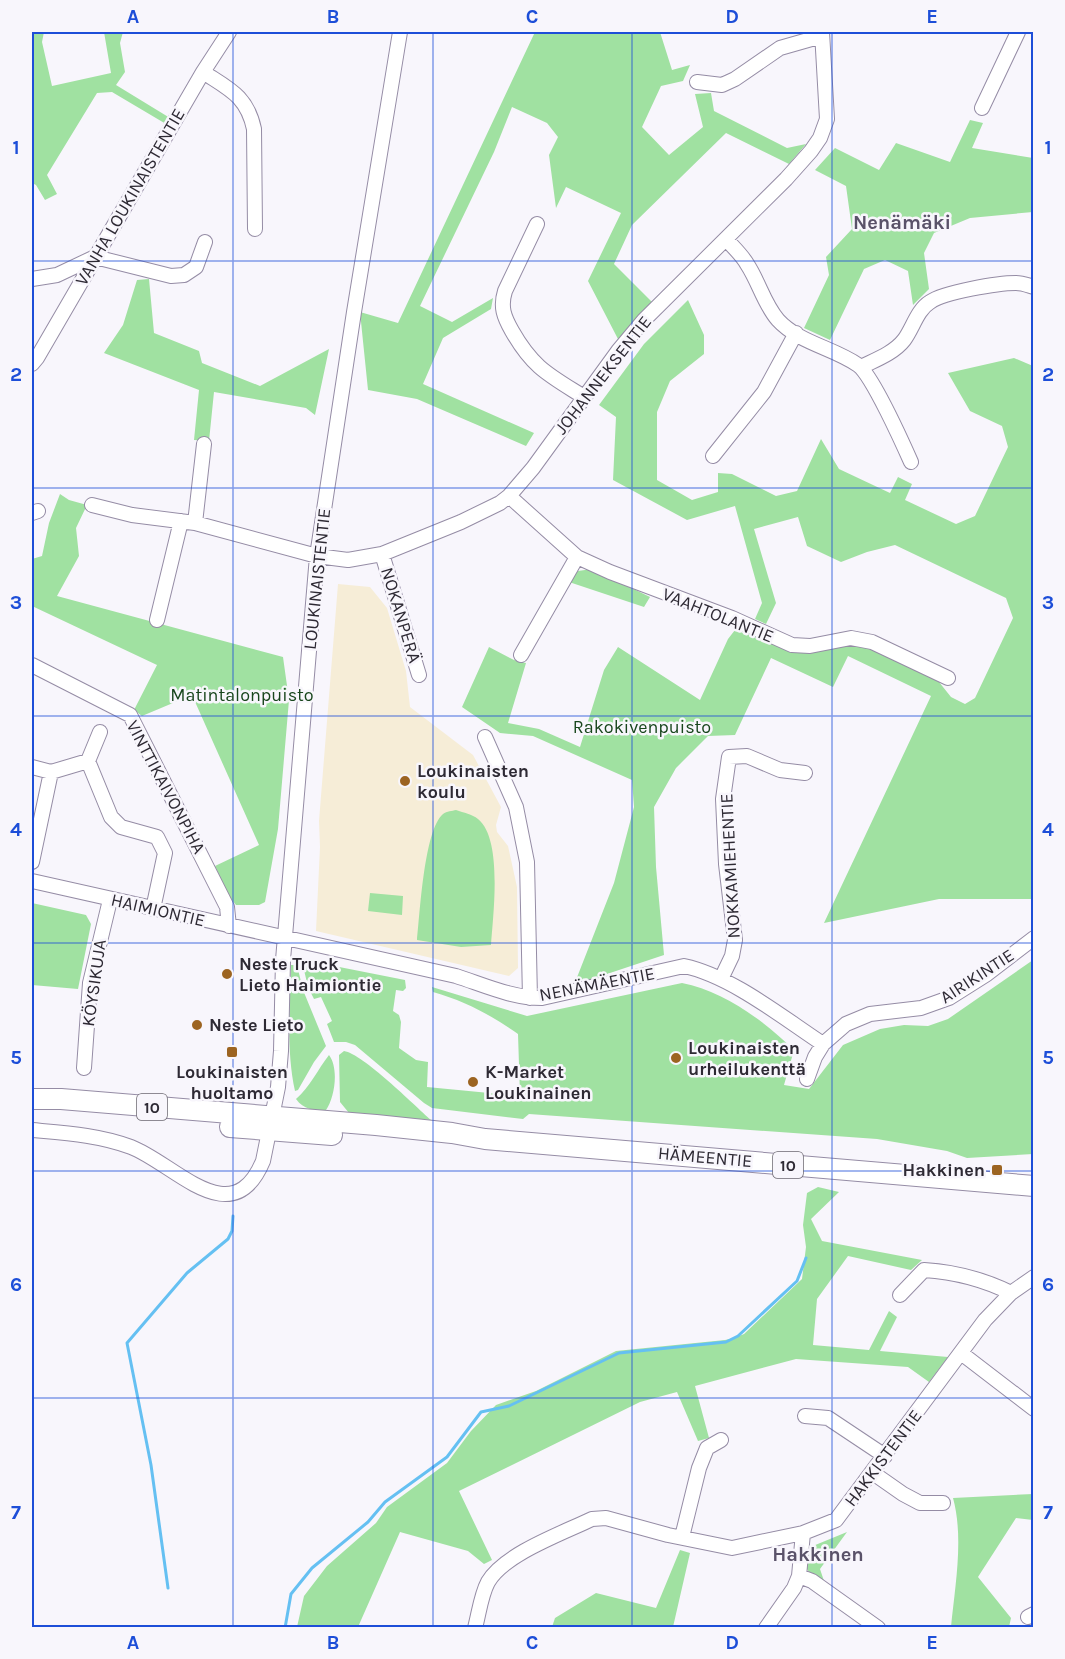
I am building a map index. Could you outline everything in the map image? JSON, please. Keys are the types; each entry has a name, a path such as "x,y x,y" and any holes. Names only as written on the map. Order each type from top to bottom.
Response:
{"highway":[{"name":"HÄMEENTIE","path":"32,1100 58,1107 112,1114 271,1124 444,1141 485,1139 1034,1186"}],"street":[{"name":"VANHA LOUKINAISTENTIE","path":"32,364 203,72 229,32"},
{"name":"LOUKINAISTENTIE","path":"32,1130 69,1133 108,1140 158,1161 199,1188 220,1194 240,1191 253,1179 263,1161 278,1087 281,1051 281,991 317,556 400,32"},
{"path":"982,108 1018,32"},
{"path":"697,82 722,85 735,79 780,48 822,34"},
{"name":"JOHANNEKSENTIE","path":"92,505 132,515 188,522 317,556 348,560 382,554 461,522 509,496 644,320 811,151 825,129 827,119 822,34"},
{"path":"203,72 237,94 246,104 251,115 254,129 255,229"},
{"path":"537,224 505,291 502,301 503,312 521,347 534,363 584,397"},
{"path":"726,239 747,262 770,310 779,321 796,333 842,355 861,367 893,423 911,462"},
{"path":"32,279 57,275 95,256 171,276 184,275 196,267 205,242"},
{"path":"861,367 896,348 903,341 919,313 930,302 942,296 1014,283 1034,287"},
{"path":"713,456 764,392 796,333"},
{"path":"157,620 188,522 204,444"},
{"name":"VAAHTOLANTIE","path":"509,496 577,557 610,573 732,618 792,645 810,646 851,638 872,642 948,678"},
{"name":"NOKANPERÄ","path":"382,554 419,675"},
{"path":"521,655 577,557"},
{"name":"VINTTIKAIVONPIHA","path":"32,665 130,715 227,907 229,926"},
{"path":"100,732 88,761 111,817 121,827 156,837 165,853 153,909"},
{"path":"485,737 516,807 527,862 530,998"},
{"name":"NOKKAMIEHENTIE","path":"721,980 732,956 735,940 726,864 723,799 729,757 747,756 780,770 805,773"},
{"path":"32,767 51,772 88,761"},
{"path":"32,862 51,772"},
{"name":"HAIMIONTIE","path":"32,881 285,937"},
{"name":"KÖYSIKUJA","path":"84,1068 90,983 110,900"},
{"name":"NENÄMÄENTIE","path":"285,937 456,976 530,998 542,998 684,966 703,970 721,980 823,1044"},
{"name":"AIRIKINTIE","path":"807,1079 823,1044 846,1024 870,1014 921,1008 949,998 987,974 1034,938"},
{"path":"900,1296 924,1270 970,1276 992,1283 1011,1293"},
{"name":"HAKKISTENTIE","path":"475,1628 488,1582 499,1568 512,1557 592,1519 606,1518 732,1548 803,1533 836,1520 985,1320 1011,1293 1034,1277"},
{"path":"961,1353 1034,1409"},
{"path":"805,1416 828,1418 885,1456"},
{"path":"682,1537 699,1468 707,1448 721,1440"},
{"path":"873,1473 920,1503 943,1503"},
{"path":"766,1628 794,1588 799,1576 803,1533"},
{"path":"799,1576 812,1581 878,1628"}],"shaded area":[{"name":"Loukinaisten koulu","path":"338,584 370,587 387,608 406,671 410,707 473,755 501,807 496,825 497,832 508,846 517,887 518,968 509,976 316,931 319,821"}],"green space":[{"path":"32,32 44,32 42,42 52,86 111,73 104,32 123,32 120,43 125,72 116,85 170,118 166,124 112,92 97,93 47,175 57,194 45,200 36,185 32,183"},
{"path":"535,32 660,32 672,70 690,65 683,81 661,86 642,127 669,155 703,127 695,94 711,93 714,111 787,148 806,144 789,164 726,133 632,225 614,264 652,302 618,339 588,281 621,213 566,187 556,208 549,155 558,137 547,123 512,107 494,152 420,306 452,322 493,298 491,309 443,338 423,384 534,433 526,446 417,399 368,390 360,312 398,323"},
{"path":"970,120 983,123 972,148 1033,158 1033,212 970,218 934,233 924,253 929,289 913,305 908,271 885,260 864,269 830,340 804,328 829,275 826,257 852,229 846,186 815,170 835,148 879,170 896,143 950,162"},
{"path":"149,279 154,333 199,351 202,363 260,386 329,349 315,415 306,408 214,392 209,441 194,440 199,390 104,353 123,325 137,280"},
{"name":"Rakokivenpuisto","path":"688,300 704,335 704,354 670,381 657,412 657,480 692,500 718,492 718,473 732,474 776,496 797,491 821,439 839,469 890,493 898,477 912,484 905,500 956,524 975,516 1008,447 1002,426 970,411 948,373 1014,358 1033,366 1033,899 939,899 824,923 931,696 848,656 833,687 771,658 735,735 708,736 676,768 654,807 656,867 664,955 574,985 614,883 634,807 632,780 533,736 500,733 462,707 489,647 514,660 526,663 508,723 539,729 580,747 604,670 618,647 700,700 728,639 735,630 800,653 842,646 861,646 939,682 951,697 965,704 975,698 1013,618 1006,598 895,545 841,562 807,546 798,517 754,529 776,603 766,624 755,619 762,603 735,506 687,520 613,480 616,417 599,405 644,344"},
{"name":"Matintalonpuisto","path":"60,494 69,500 87,505 76,528 79,556 57,596 283,657 289,700 278,829 265,902 259,905 236,905 230,898 215,866 259,845 192,695 142,716 134,710 157,665 32,606 32,559 42,556 49,523"},
{"path":"592,569 650,597 644,607 569,582 578,571"},
{"path":"456,810 478,819 486,829 491,843 495,878 491,945 461,947 417,940 424,873 431,837 443,814"},
{"path":"370,893 403,896 402,915 368,911"},
{"path":"32,903 86,915 91,924 78,989 32,985"},
{"path":"1033,960 1033,1154 967,1158 947,1151 877,1139 529,1114 523,1119 432,1108 355,1045 334,1042 327,1024 332,1021 321,997 314,999 304,970 308,963 319,963 405,980 406,988 403,991 396,990 393,1011 399,1015 401,1022 399,1048 416,1060 428,1062 427,1087 520,1096 518,1034 477,1009 433,992 432,987 527,1016 682,983 698,987 743,1009 794,1050 784,1085 809,1089 843,1045 880,1029 904,1025 928,1026 948,1019"},
{"path":"291,965 297,965 303,990 326,1046 298,1090 295,1091 292,1076 289,1013"},
{"path":"344,1051 375,1070 431,1120 349,1113 340,1102 339,1055"},
{"path":"329,1055 335,1075 334,1090 329,1104 326,1110 306,1107 296,1099"},
{"path":"818,1187 839,1192 811,1219 822,1241 922,1260 911,1270 848,1256 817,1299 813,1345 869,1350 889,1311 897,1317 880,1351 948,1357 929,1382 908,1367 796,1359 695,1386 709,1438 698,1441 677,1392 640,1402 459,1491 492,1560 484,1564 468,1551 400,1532 358,1627 297,1627 304,1596 327,1566 376,1523 387,1507 447,1463 471,1431 496,1405 536,1391 616,1351 725,1340 744,1334 802,1279 806,1247 803,1225 807,1193"},
{"path":"1033,1494 1033,1520 1016,1518 978,1577 1011,1618 1009,1627 951,1627 958,1546 953,1498"},
{"path":"847,1532 820,1569 824,1581 819,1582 806,1567 805,1559 808,1548"},
{"path":"680,1550 690,1553 673,1627 552,1627 555,1618 596,1593 656,1608"}],"waterway":[{"path":"168,1588 151,1465 127,1343 187,1273 228,1239 232,1231 233,1216"},
{"path":"285,1628 291,1594 312,1568 368,1522 385,1502 447,1457 481,1412 509,1406 619,1353 726,1342 738,1336 797,1281 806,1258"}],"place":[{"name":"Loukinaisten koulu","path":"405,781"},
{"name":"Neste Truck Lieto Haimiontie","path":"227,974"},
{"name":"Neste Lieto","path":"197,1025"},
{"name":"Loukinaisten huoltamo","path":"232,1052"},
{"name":"Loukinaisten urheilukenttä","path":"676,1058"},
{"name":"K-Market Loukinainen","path":"473,1082"},
{"name":"Hakkinen","path":"997,1170"}],"district":[{"name":"Nenämäki","path":"902,222"},
{"name":"Hakkinen","path":"818,1554"}]}
